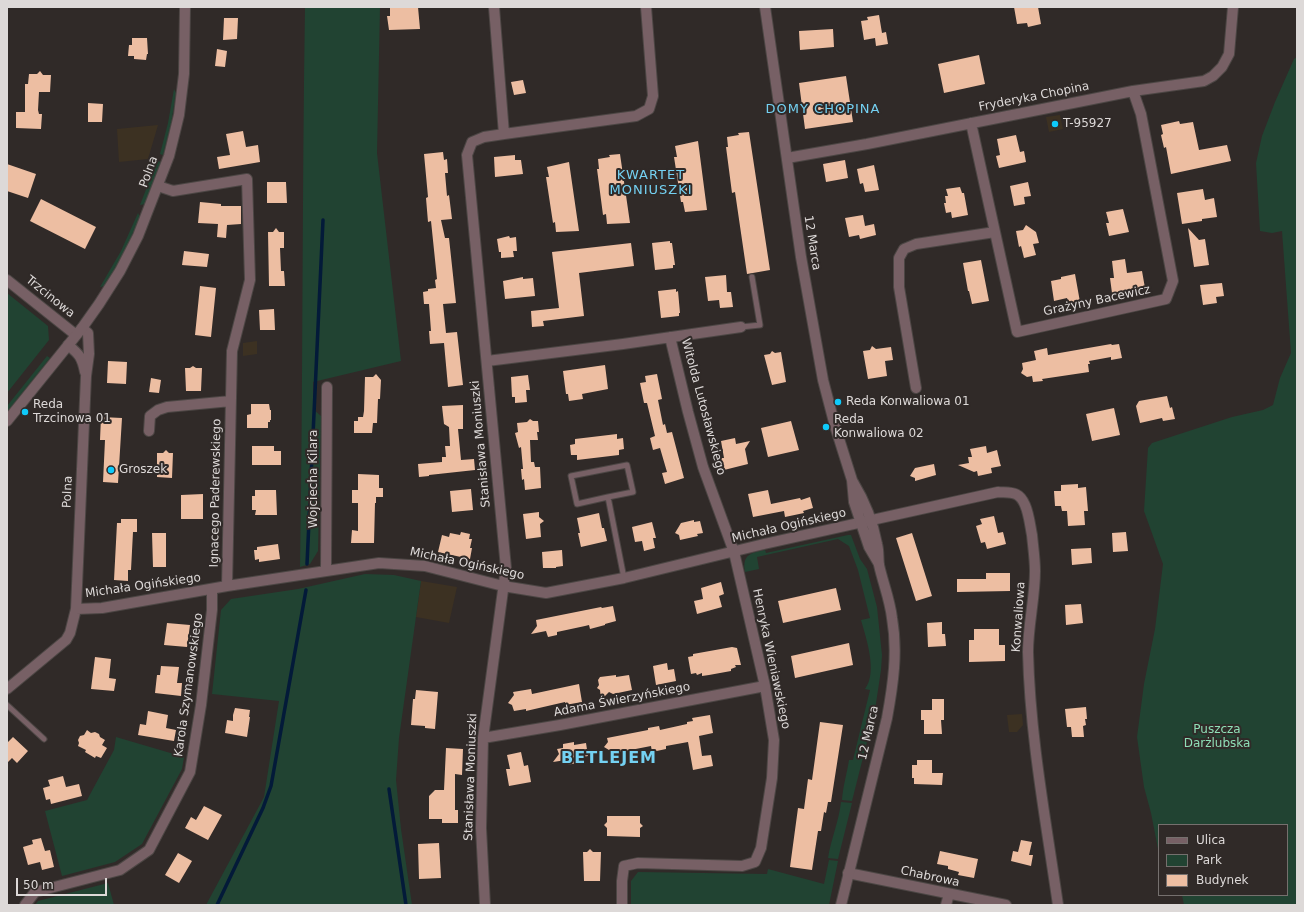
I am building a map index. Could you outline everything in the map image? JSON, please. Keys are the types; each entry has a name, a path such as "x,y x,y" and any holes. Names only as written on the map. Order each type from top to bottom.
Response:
{"street":[{"name":"Polna","path":"7,421 79,331 105,295 124,265 138,236 169,156 179,115 184,74 185,7"},
{"path":"494,7 504,134 636,116 649,109 653,96 646,7"},
{"name":"12 Marca","path":"765,7 801,256 823,380 835,426 852,480 853,499 865,522 869,547 879,564 888,598 894,631 894,676 887,718 841,905"},
{"name":"Fryderyka Chopina","path":"787,158 1133,91 1204,82 1222,67 1229,54 1233,7"},
{"name":"Grażyny Bacewicz","path":"971,123 1017,332 1166,299 1173,281 1141,114 1133,91"},
{"name":"Stanisława Moniuszki","path":"485,905 481,828 483,738 506,568 467,155 472,142 484,137 504,134"},
{"name":"Ignacego Paderewskiego","path":"158,186 172,191 247,179 250,280 232,351 227,586"},
{"path":"916,388 899,287 899,258 904,249 916,244 995,232"},
{"name":"Trzcinowa","path":"7,280 79,331"},
{"name":"Witolda Lutosławskiego","path":"486,361 623,344 741,327"},
{"name":"Polna","path":"76,609 86,376 90,354 88,333 79,331"},
{"name":"Witolda Lutosławskiego","path":"670,337 702,466 734,552"},
{"name":"Polna","path":"68,345 79,354 86,376"},
{"name":"Wojciecha Kilara","path":"326,570 327,387"},
{"name":"Ignacego Paderewskiego","path":"149,431 150,416 158,410 167,407 231,401"},
{"name":"Konwaliowa","path":"865,522 998,492 1016,493 1022,498 1030,521 1035,571 1028,652 1032,713 1058,905"},
{"name":"Michała Ogińskiego","path":"7,689 66,640 70,633 76,609 102,608 227,586 379,563 399,563 425,566 503,586 546,593 624,578 865,522"},
{"name":"Henryka Wieniawskiego","path":"622,905 622,881 624,866 638,863 742,866 755,862 761,848 772,778 774,740 765,686 734,552"},
{"name":"Karola Szymanowskiego","path":"25,905 35,892 120,870 149,850 190,772 202,705 212,610 212,589"},
{"name":"Adama Świerzyńskiego","path":"483,738 553,727 765,686"},
{"name":"Chabrowa","path":"848,873 1006,905"},
{"path":"946,905 948,894"}],"lane":[{"name":"Witolda Lutosławskiego","path":"741,327 760,324 752,277"},
{"path":"627,465 633,492 608,498 577,504 571,476 627,465"},
{"path":"608,498 624,578"},
{"path":"7,705 44,739"}],"shaded area":[{"path":"1060,115 1063,129 1049,132 1046,117"},
{"path":"158,125 148,159 119,162 117,129"},
{"path":"257,341 257,354 243,356 243,343"},
{"path":"421,581 457,587 449,623 416,617"},
{"path":"1022,714 1023,725 1017,732 1009,732 1007,715"}],"green space":[{"path":"305,7 380,7 377,153 401,361 313,382 313,409 321,416 318,551 310,564 300,567 303,147"},
{"name":"Puszcza Darżlubska","path":"1297,57 1297,905 1184,905 1182,896 1288,896 1288,824 1158,824 1158,849 1144,787 1137,737 1144,684 1155,629 1163,564 1144,511 1148,448 1152,443 1232,417 1263,410 1273,405 1280,378 1291,353 1282,231 1272,233 1260,231 1256,163 1262,136 1294,59"},
{"path":"174,89 176,93 171,124 163,155 160,154 168,123"},
{"path":"157,161 161,162 145,204 140,205"},
{"path":"138,213 140,217 124,253 105,286 100,287 121,251"},
{"path":"7,293 48,326 49,340 7,393"},
{"path":"47,356 50,358 7,412 7,406"},
{"path":"851,535 860,559 867,569 877,607 882,655 875,710 852,801 842,800 849,760 853,760 870,690 865,689 871,674 871,664 868,645 861,620 870,618 858,570 849,546 838,539 757,557 759,569 745,572 744,566 746,558 756,552 765,550 766,553"},
{"path":"365,574 394,575 421,581 399,738 396,780 401,829 412,905 206,905 264,797 279,701 212,694 221,610 231,599 298,589"},
{"path":"116,737 184,757 182,769 142,844 115,862 62,876 45,811 87,800 114,750"},
{"path":"841,802 852,803 838,859 828,858 839,816"},
{"path":"829,860 838,861 829,905 631,905 631,881 638,872 767,874 768,869 824,884"},
{"path":"108,883 114,905 35,905 38,901"}],"building":[{"path":"418,7 420,29 389,30 387,16 390,16 390,8"},
{"path":"1014,7 1038,7 1041,24 1028,27 1027,23 1017,24"},
{"path":"879,15 882,33 886,32 888,44 876,46 875,38 864,40 861,21 868,20 867,17"},
{"path":"224,18 238,18 237,39 223,40"},
{"path":"833,29 834,47 800,50 799,31"},
{"path":"132,38 147,38 148,54 146,60 134,59 134,56 128,56 129,45 132,45"},
{"path":"217,49 227,51 225,67 215,66"},
{"path":"979,55 985,84 944,93 938,64"},
{"path":"40,71 43,75 51,75 50,92 39,92 38,110 39,114 42,114 41,129 16,128 16,112 25,112 25,84 28,84 29,74 37,74"},
{"path":"846,76 853,122 805,129 799,83"},
{"path":"523,80 526,93 514,95 511,82"},
{"path":"88,103 103,104 102,122 88,122"},
{"path":"1179,121 1180,124 1193,122 1199,150 1227,145 1231,161 1171,174 1166,147 1164,148 1161,135 1163,134 1161,125"},
{"path":"243,131 246,147 258,145 260,162 219,169 217,157 230,155 226,134"},
{"path":"749,132 770,270 747,274 735,192 732,193 726,147 728,147 727,137 739,135 738,133"},
{"path":"1016,135 1020,152 1024,151 1026,162 999,168 996,156 1000,155 997,139"},
{"path":"698,141 707,210 685,212 683,202 681,202 674,157 677,157 675,146"},
{"path":"443,152 444,160 447,159 448,173 445,173 447,196 449,195 452,219 441,220 445,238 449,238 456,303 443,304 446,333 457,332 463,385 448,387 444,343 430,344 429,331 431,331 429,304 424,304 423,292 428,291 428,289 436,288 435,280 437,279 431,221 428,222 426,198 428,197 424,154"},
{"path":"620,154 630,223 607,224 606,214 603,215 597,169 599,169 598,159 610,157 609,155"},
{"path":"515,155 515,160 521,160 523,174 495,177 494,157"},
{"path":"845,160 848,178 826,182 823,164"},
{"path":"569,162 579,231 556,232 555,222 553,223 546,177 549,177 547,167"},
{"path":"7,164 36,174 28,198 7,191"},
{"path":"874,165 879,190 865,192 863,183 860,184 857,169"},
{"path":"267,182 286,182 287,203 267,203"},
{"path":"1028,182 1031,196 1024,197 1025,204 1014,206 1010,186"},
{"path":"960,187 962,193 964,193 968,215 952,218 951,212 946,213 944,203 946,203 945,196 948,196 946,189"},
{"path":"1203,189 1205,200 1214,198 1217,217 1182,224 1177,193"},
{"path":"41,199 96,227 85,249 30,221"},
{"path":"200,202 221,204 221,206 241,206 241,224 227,225 226,238 217,237 218,224 198,223"},
{"path":"1123,209 1129,232 1109,236 1106,223 1109,223 1106,212"},
{"path":"863,215 865,226 874,224 876,235 860,239 859,235 849,237 845,218"},
{"path":"1026,225 1036,232 1039,243 1033,244 1036,255 1024,258 1021,246 1019,247 1016,231 1023,230"},
{"path":"276,228 279,232 284,232 284,248 280,248 281,271 284,271 285,286 269,286 268,232 273,232"},
{"path":"1188,228 1199,240 1205,239 1209,265 1194,267"},
{"path":"509,236 510,238 516,237 517,251 513,251 514,257 501,258 501,252 499,252 497,239"},
{"path":"670,241 670,243 672,243 675,265 673,265 673,268 655,270 652,243"},
{"path":"631,243 634,266 579,273 584,316 543,321 544,326 532,327 531,311 559,308 552,252"},
{"path":"184,251 209,254 207,267 182,265"},
{"path":"1125,259 1127,273 1142,271 1145,288 1112,293 1110,278 1114,278 1112,261"},
{"path":"981,260 989,301 972,304 963,263"},
{"path":"1075,274 1080,302 1069,304 1067,298 1054,301 1051,281"},
{"path":"726,275 727,292 731,292 733,307 720,308 719,300 708,301 705,277"},
{"path":"523,277 523,279 533,278 535,296 505,299 503,281"},
{"path":"1222,283 1224,296 1216,297 1217,303 1203,305 1200,285"},
{"path":"200,286 216,288 211,337 195,335"},
{"path":"676,289 676,292 678,291 679,316 661,318 658,291"},
{"path":"274,309 275,330 260,330 259,310"},
{"path":"1111,344 1119,344 1122,358 1111,360 1111,357 1089,361 1089,372 1042,379 1043,381 1033,382 1032,376 1027,377 1021,373 1023,369 1022,363 1036,360 1034,351 1047,348 1048,355"},
{"path":"872,346 876,349 891,347 893,360 885,361 887,376 868,379 863,351 870,350"},
{"path":"772,351 775,353 781,352 786,382 772,385 764,355 770,354"},
{"path":"108,361 127,362 126,384 107,383"},
{"path":"605,365 608,389 582,394 583,399 569,401 568,394 566,394 563,371"},
{"path":"193,366 196,368 202,368 201,391 186,391 185,368 190,368"},
{"path":"376,374 381,380 380,399 378,399 377,423 373,423 372,433 354,433 354,421 358,421 358,417 363,417 365,377 373,377"},
{"path":"657,374 662,399 658,400 663,425 665,424 667,433 672,432 684,478 665,484 662,473 667,472 660,448 653,450 650,438 655,436 647,403 644,403 640,383 646,382 645,376"},
{"path":"528,375 530,390 526,390 527,402 515,403 515,397 512,397 511,377"},
{"path":"151,378 161,380 159,393 149,392"},
{"path":"1167,396 1175,419 1163,421 1162,418 1140,423 1136,406 1139,401"},
{"path":"251,404 269,404 271,410 271,420 268,422 268,428 247,428 247,415 251,414"},
{"path":"463,405 463,429 458,429 461,460 474,459 475,470 419,477 418,464 442,462 442,457 446,457 445,446 450,446 449,427 444,424 442,406"},
{"path":"1114,408 1120,435 1092,441 1086,414"},
{"path":"101,417 122,418 118,483 103,482 105,440 100,440"},
{"path":"530,419 533,421 538,421 538,440 530,440 531,462 534,462 535,467 540,467 541,488 525,490 524,479 522,480 521,469 523,469 521,447 519,448 515,433 518,432 517,423 527,422"},
{"path":"791,421 799,450 768,457 761,428"},
{"path":"617,434 617,439 623,438 624,449 619,450 619,455 577,460 577,455 571,455 570,445 575,444 575,439"},
{"path":"735,438 736,444 750,441 745,449 748,464 724,470 721,458 724,458 721,441"},
{"path":"252,446 274,446 274,451 281,451 281,465 252,465"},
{"path":"986,446 987,453 997,450 1001,466 991,468 992,473 978,476 977,471 974,472 958,465 969,463 968,457 972,457 970,449"},
{"path":"166,450 169,453 173,453 172,478 157,477 157,453 163,453"},
{"path":"934,464 936,475 915,481 915,478 910,476 915,468"},
{"path":"358,474 379,475 379,488 383,488 383,497 376,497 375,503 374,543 351,543 352,530 358,531 358,503 352,503 352,490 358,490"},
{"path":"1078,484 1078,488 1086,487 1088,511 1084,511 1085,525 1068,526 1067,511 1062,511 1061,506 1055,506 1054,491 1061,491 1061,485"},
{"path":"471,489 473,510 452,512 450,491"},
{"path":"255,490 276,490 277,515 255,515 256,510 252,510 252,496 255,496"},
{"path":"768,490 771,504 800,498 801,500 810,497 813,508 803,511 804,513 785,517 784,511 753,517 748,494"},
{"path":"203,494 203,519 181,519 181,495"},
{"path":"539,512 539,517 544,521 540,524 541,537 526,539 523,514"},
{"path":"599,513 602,528 604,528 607,541 581,547 577,518"},
{"path":"994,516 998,533 1003,532 1006,544 987,549 985,542 981,543 976,526 982,524 980,519"},
{"path":"121,519 137,519 137,532 133,532 131,570 128,570 128,581 114,580 117,523 121,523"},
{"path":"694,520 694,522 700,521 703,533 697,534 698,536 680,540 679,535 675,533 681,523"},
{"path":"652,522 656,538 653,538 655,548 644,551 642,541 635,542 632,527"},
{"path":"461,532 470,534 469,539 472,539 470,559 438,552 442,535 449,537 450,533 460,535"},
{"path":"1126,532 1128,551 1113,552 1112,533"},
{"path":"152,533 166,533 166,567 153,567"},
{"path":"912,533 932,596 916,601 896,538"},
{"path":"278,544 280,559 259,562 259,559 255,560 254,550 257,550 257,547"},
{"path":"1091,548 1092,563 1072,565 1071,549"},
{"path":"562,550 563,566 556,568 543,568 542,552"},
{"path":"986,573 1010,573 1010,591 957,592 957,579 986,579"},
{"path":"721,582 724,594 719,596 722,607 697,614 694,601 703,599 701,588"},
{"path":"836,588 841,610 783,623 778,601"},
{"path":"1081,604 1083,623 1066,625 1065,605"},
{"path":"613,606 616,621 605,625 590,629 589,625 557,632 557,635 548,637 546,631 531,634 537,626 536,620"},
{"path":"942,622 942,634 945,634 946,646 928,647 927,623"},
{"path":"167,623 190,625 187,647 164,645"},
{"path":"974,629 999,629 999,645 1005,645 1005,661 969,662 969,640 974,640"},
{"path":"849,643 853,665 795,678 791,656"},
{"path":"732,647 737,648 741,665 735,665 736,667 731,669 731,671 709,675 702,676 702,673 697,675 696,673 691,674 688,657 693,656 693,654"},
{"path":"95,657 111,659 109,678 116,679 114,691 91,689"},
{"path":"667,663 668,670 674,669 676,681 656,685 653,666"},
{"path":"161,666 179,667 177,683 182,683 181,696 155,693 157,675 160,675"},
{"path":"616,675 616,677 629,675 632,690 613,694 609,692 601,700 600,690 597,688 599,685 598,680 600,677"},
{"path":"579,684 582,702 565,705 565,702 526,711 526,709 514,711 512,705 508,703 514,695 513,692 531,689 532,694"},
{"path":"416,690 438,692 435,729 425,728 425,726 411,725 413,699 415,699"},
{"path":"932,699 944,699 944,720 941,720 942,734 924,734 924,720 921,720 921,710 932,710"},
{"path":"1086,707 1087,719 1085,719 1086,725 1083,726 1084,737 1072,737 1071,727 1067,727 1065,709"},
{"path":"235,708 250,710 247,737 225,733 227,720 233,721"},
{"path":"148,711 168,715 166,728 176,730 174,741 138,735 140,724 146,725"},
{"path":"710,715 713,733 699,736 702,756 711,755 713,766 693,770 688,742 666,746 666,749 652,752 651,746 610,754 609,750 604,747 608,742 607,738 648,730 648,728 659,726 660,730 687,724 687,722 693,721 692,718"},
{"path":"820,722 843,725 831,802 828,802 826,813 824,812 821,831 818,831 812,870 790,867 798,808 804,809 808,779 812,780"},
{"path":"87,730 91,733 95,732 99,734 100,737 105,740 102,745 107,748 101,758 96,756 95,758 85,752 86,750 78,746 80,736 84,735"},
{"path":"13,737 28,751 17,763 12,758 7,763 7,743"},
{"path":"574,742 574,745 586,743 588,756 577,758 578,763 566,765 566,760 553,762 559,754 557,749 563,748 563,744"},
{"path":"446,748 463,749 462,775 455,774 455,810 458,810 458,823 442,823 442,819 429,819 429,796 435,790 444,790"},
{"path":"521,752 524,766 528,765 531,782 509,786 506,769 510,769 507,755"},
{"path":"917,760 932,760 932,773 943,773 942,785 914,784 914,778 912,778 912,765 917,765"},
{"path":"63,776 66,787 79,784 82,796 51,804 50,799 46,800 43,788 50,786 48,780"},
{"path":"204,806 222,815 208,840 185,828 191,817 196,820"},
{"path":"607,816 640,816 640,823 643,826 640,828 640,837 607,836 607,828 604,825 607,822"},
{"path":"41,838 45,851 50,850 54,867 42,870 40,862 28,865 23,847 33,844 32,840"},
{"path":"1021,840 1032,842 1029,855 1033,855 1031,866 1011,861 1013,851 1018,852"},
{"path":"439,843 441,878 419,879 418,844"},
{"path":"590,849 593,852 601,852 600,881 584,881 583,852 587,852"},
{"path":"940,851 978,859 974,878 958,875 959,872 948,869 948,866 937,864"},
{"path":"178,853 192,861 179,883 165,875"}],"waterway":[{"path":"307,564 323,220"},
{"path":"217,905 263,808 271,786 306,590"},
{"path":"389,789 406,905"}],"place":[{"name":"T-95927","path":"1055,124"},
{"name":"Reda Konwaliowa 01","path":"838,402"},
{"name":"Reda Trzcinowa 01","path":"25,412"},
{"name":"Reda Konwaliowa 02","path":"826,427"},
{"name":"Groszek","path":"111,470"}],"district":[{"name":"DOMY CHOPINA","path":"823,110"},
{"name":"KWARTET MONIUSZKI","path":"651,184"},
{"name":"BETLEJEM","path":"609,759"}]}
